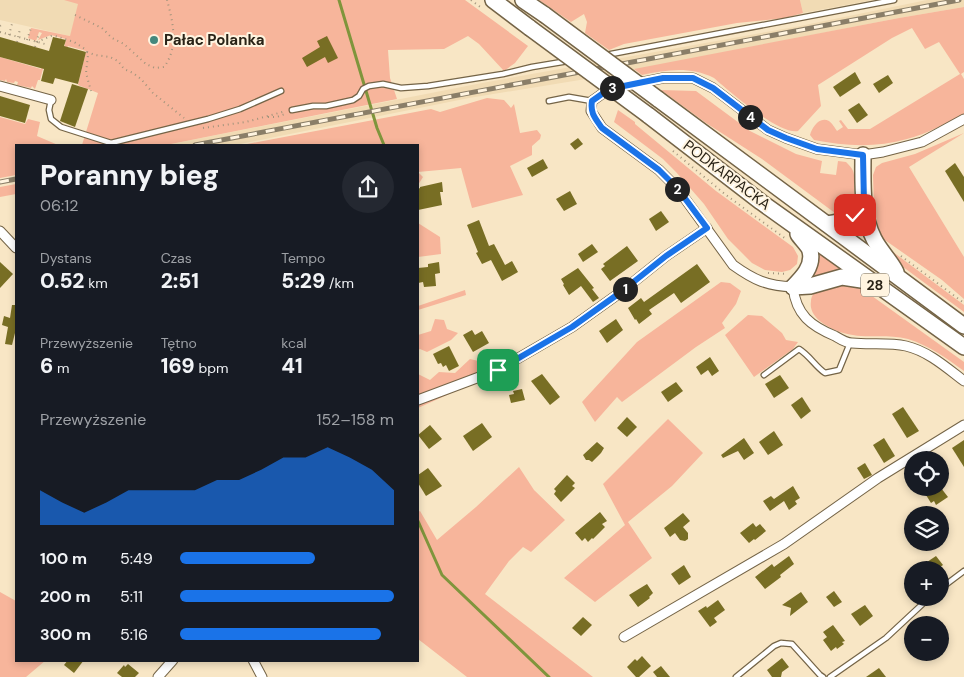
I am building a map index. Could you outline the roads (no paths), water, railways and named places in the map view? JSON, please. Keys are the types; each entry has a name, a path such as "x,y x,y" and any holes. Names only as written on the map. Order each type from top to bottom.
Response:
{"main road":[{"name":"PODKARPACKA","path":"493,0 648,114 761,202 964,347"},
{"name":"PODKARPACKA","path":"523,0 964,326"},
{"path":"863,155 864,204 873,238 890,260 898,278"},
{"path":"827,224 846,221 855,215 864,204"},
{"path":"788,221 810,250 810,262 806,274 793,287"},
{"path":"793,287 810,286 842,277 870,281"}],"street":[{"path":"964,119 922,142 863,155 817,149 768,130 713,88 693,78 663,78 609,89 592,101 591,111 602,128 659,170 678,189 733,265 764,284 793,287 796,303 804,317 816,328 850,343 906,346 924,353 939,362 964,381"},
{"path":"0,86 51,100"},
{"path":"419,400 498,370 564,332 707,228"},
{"path":"0,231 15,247"},
{"path":"624,637 784,544 878,478 964,425"},
{"path":"158,677 171,662"},
{"path":"254,662 262,677"}],"lane":[{"path":"587,58 894,0"},
{"path":"292,110 313,106 326,106 353,100 360,96 366,87 383,84 401,88 428,86 578,59"},
{"path":"51,100 49,110 51,119 61,127 111,143 240,109 281,91"},
{"path":"549,101 569,97 592,101"},
{"path":"764,375 799,349 807,354 816,367 825,373 839,370 850,343"},
{"path":"949,582 964,571"},
{"path":"830,677 886,638 920,606"},
{"path":"736,677 774,646 781,643 792,644 823,677"}],"waterway":[{"path":"339,0 377,128 384,144"},
{"path":"419,523 442,575 549,677"}],"railway":[{"path":"200,144 959,0"},
{"path":"0,182 15,179"}],"place":[{"name":"Pałac Polanka","path":"154,40"}]}
